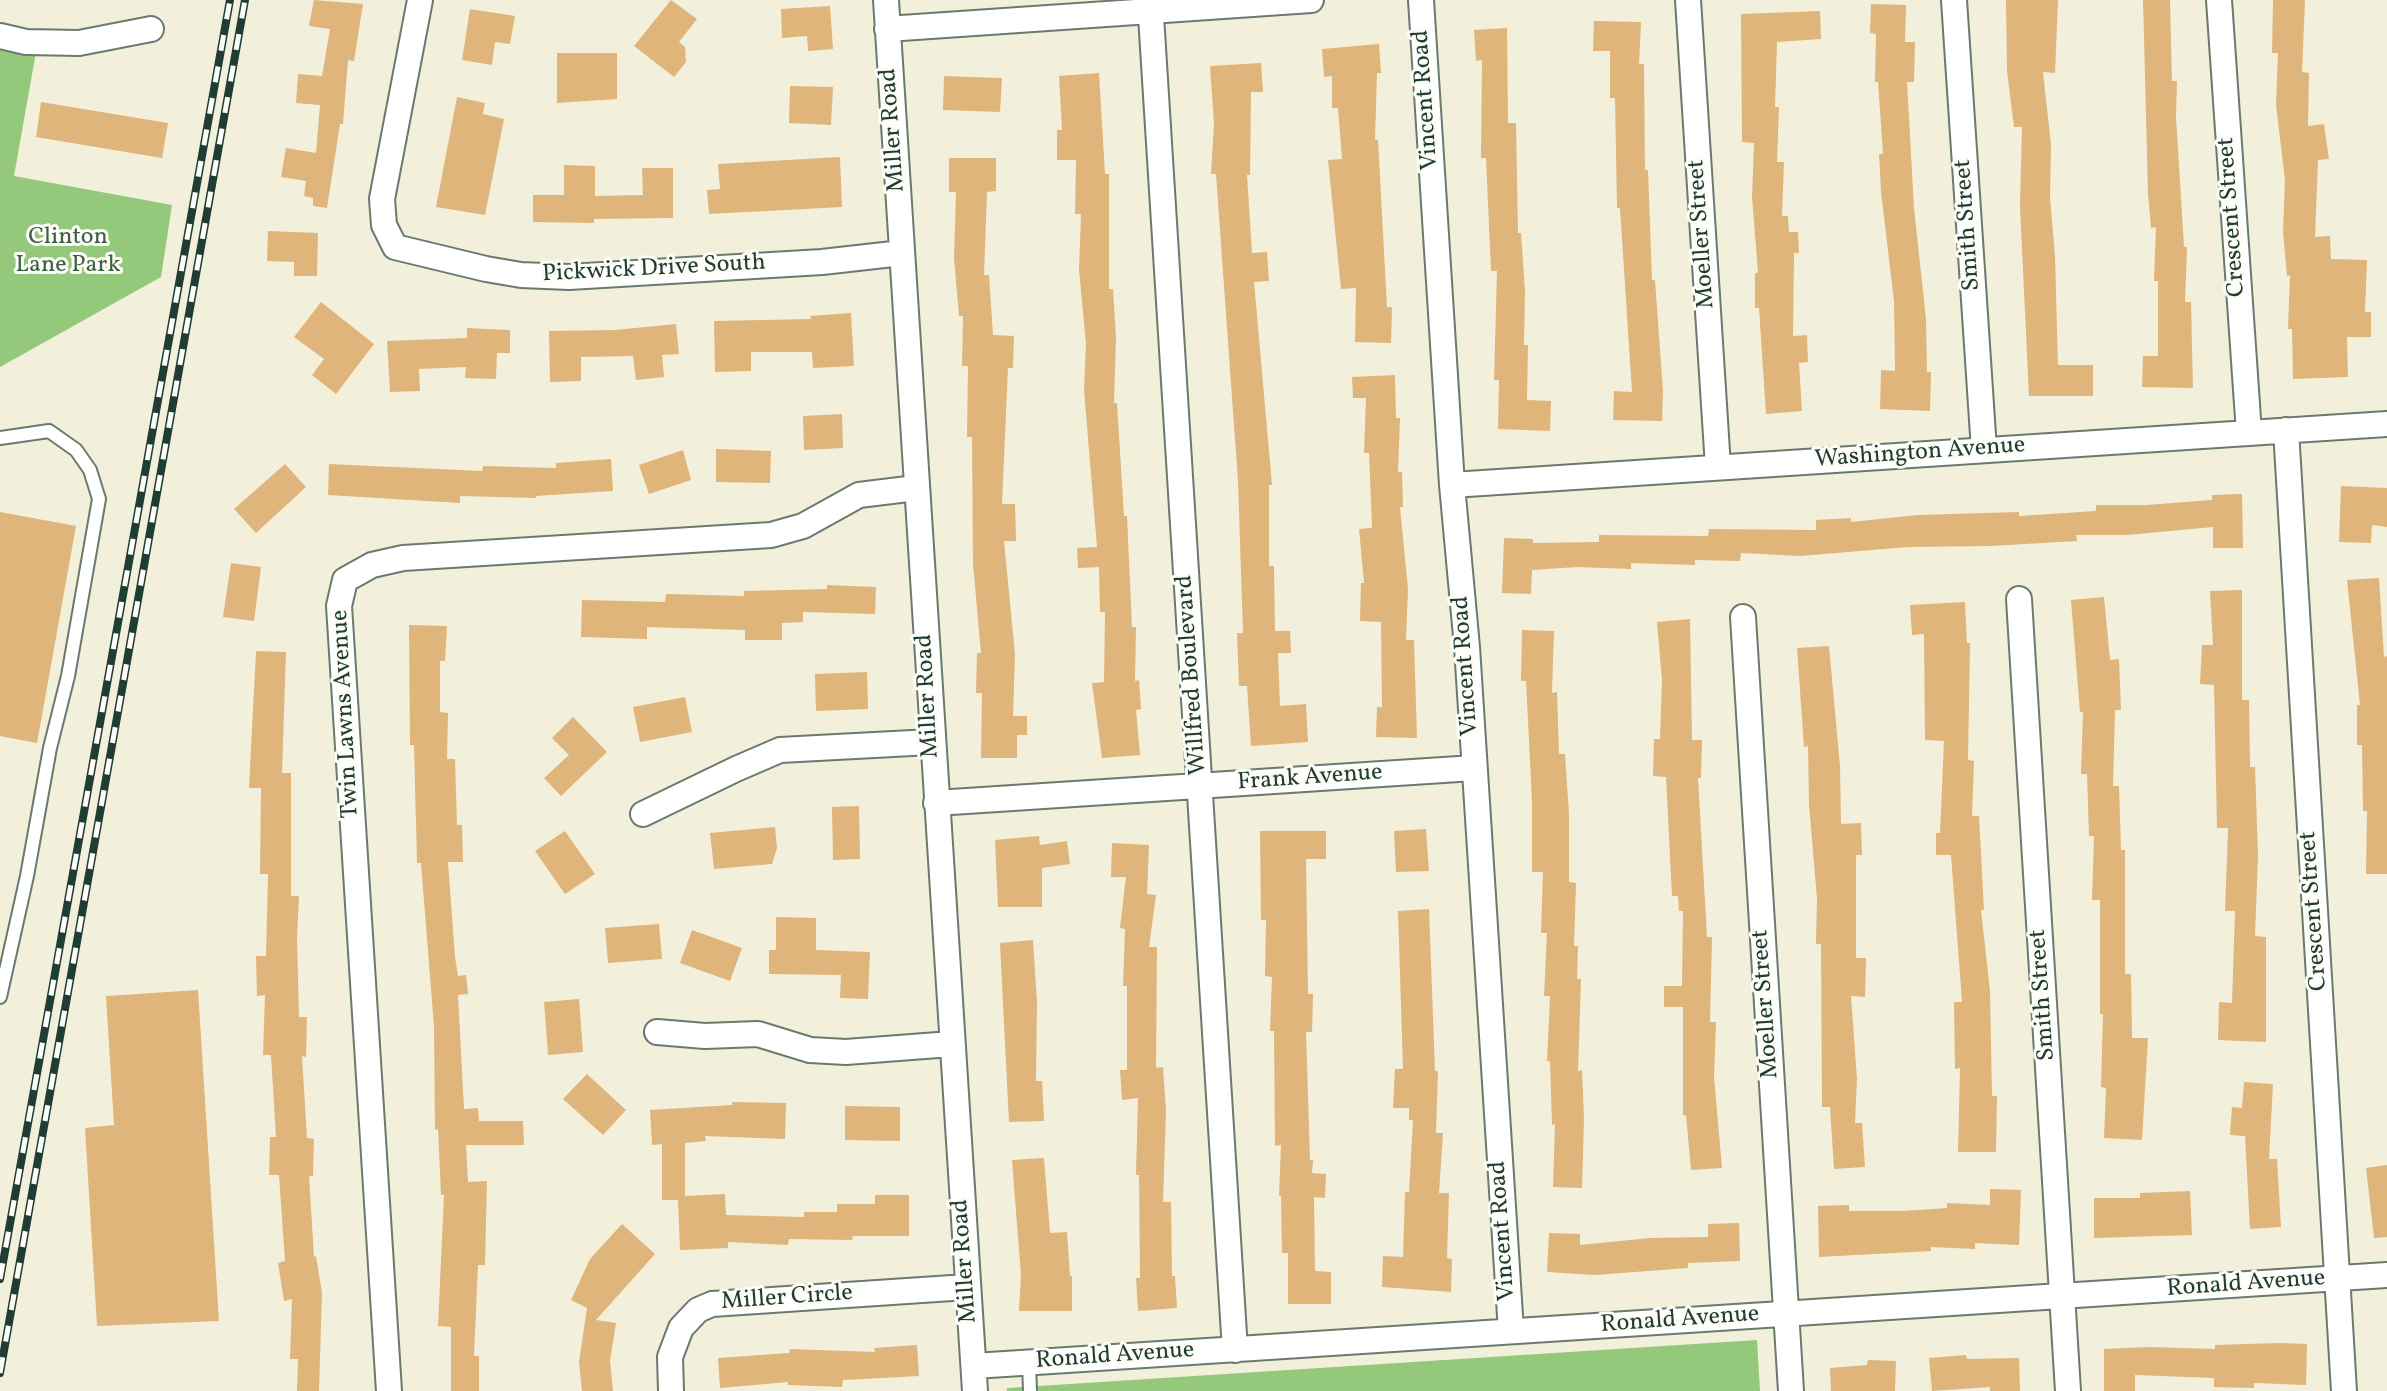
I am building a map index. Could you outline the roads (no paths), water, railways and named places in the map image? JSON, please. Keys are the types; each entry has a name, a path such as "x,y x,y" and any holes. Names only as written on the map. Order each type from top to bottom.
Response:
{"street":[{"name":"Pickwick Drive South","path":"420,0 382,199 384,225 395,247 509,273 569,277 822,262 902,253"},
{"name":"Miller Road","path":"886,0 931,741 975,1391"},
{"path":"887,29 1151,6 1311,0"},
{"name":"Vincent Road","path":"1421,0 1511,1331"},
{"name":"Moeller Street","path":"1688,0 1718,467"},
{"name":"Smith Street","path":"1954,0 1984,450"},
{"name":"Crescent Street","path":"2219,0 2249,433"},
{"name":"Willfred Boulevard","path":"1151,6 1236,1350"},
{"path":"0,36 26,42 79,43 150,29"},
{"name":"Washington Avenue","path":"1452,485 2387,424"},
{"name":"Crescent Street","path":"2286,430 2344,1391"},
{"name":"Twin Lawns Avenue","path":"389,1391 339,606 345,580 372,565 403,558 771,535 803,526 859,495 916,488"},
{"name":"Smith Street","path":"2019,599 2068,1391"},
{"name":"Moeller Street","path":"1743,617 1791,1391"},
{"path":"643,814 780,750 931,741"},
{"name":"Frank Avenue","path":"936,803 1475,768"},
{"path":"657,1032 705,1036 758,1034 810,1050 846,1052 951,1044"},
{"name":"Ronald Avenue","path":"974,1366 2387,1275"},
{"name":"Miller Circle","path":"671,1391 670,1357 681,1328 698,1310 712,1304 967,1287"}],"lane":[{"path":"0,438 49,431 76,450 90,470 99,499 68,676 50,748 22,900 0,998"},
{"path":"1029,1363 1030,1391"}],"railway":[{"path":"0,1279 230,0"},
{"path":"0,1373 245,0"}],"park label":[{"name":"Clinton Lane Park","path":"68,253"}]}
